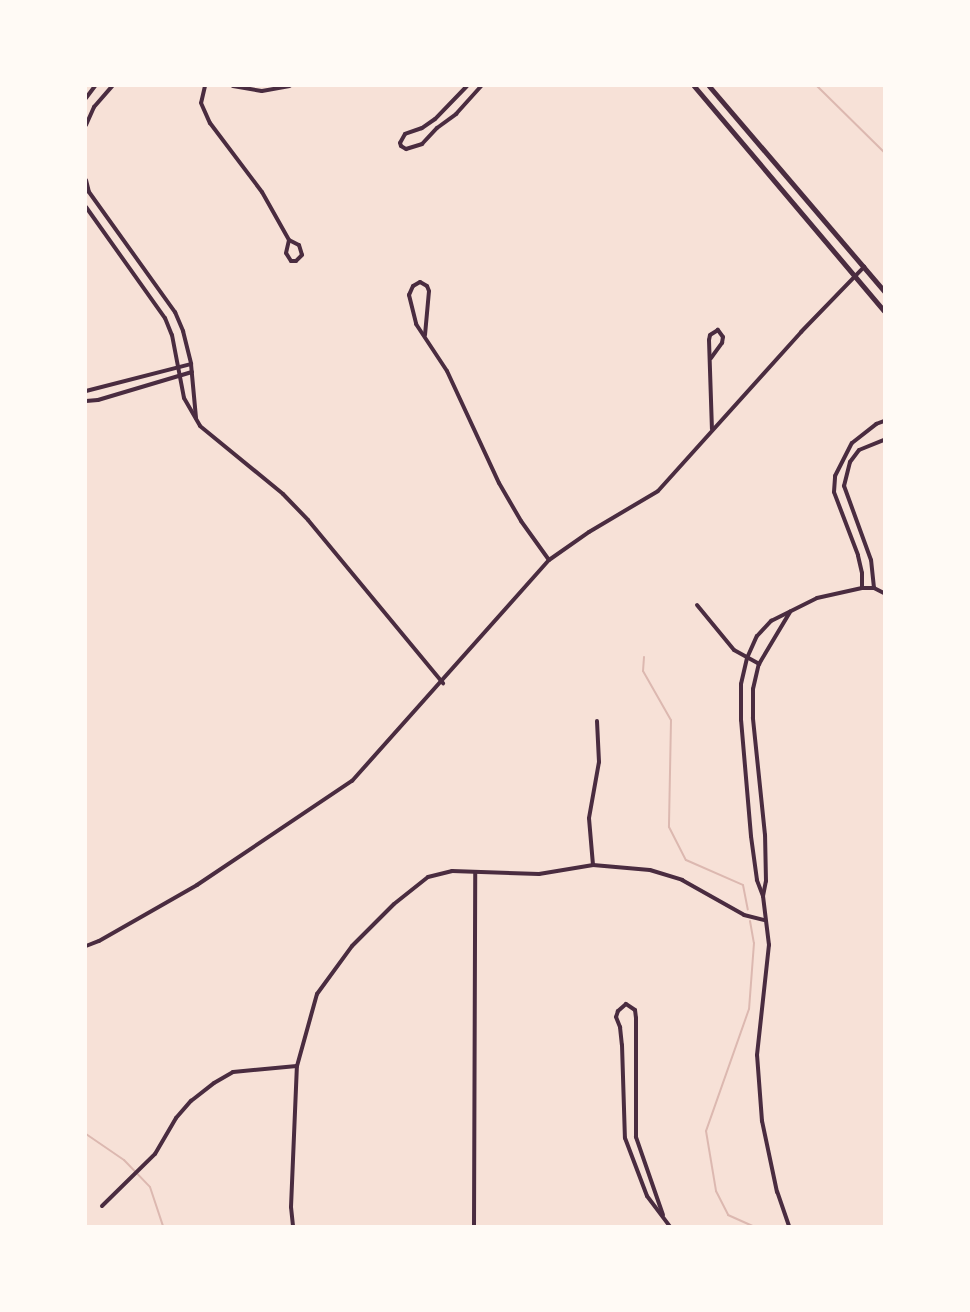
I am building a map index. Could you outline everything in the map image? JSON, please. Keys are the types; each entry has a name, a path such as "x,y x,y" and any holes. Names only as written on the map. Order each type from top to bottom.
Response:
{"main road":[{"path":"694,86 885,311"},
{"path":"709,86 885,291"}],"street":[{"path":"86,98 95,86"},
{"path":"86,125 94,106 112,86"},
{"path":"205,86 201,103 210,123 262,192 289,240 296,243 302,251 296,261 291,261 286,253 289,240"},
{"path":"233,86 262,91 291,86"},
{"path":"468,86 435,119 422,128 405,134 400,143 402,146 406,149 422,144 437,128 456,114 481,86"},
{"path":"86,180 89,192 175,312 183,331 191,364 196,418"},
{"path":"86,207 165,318 172,335 184,398 196,418 208,434 268,481 308,520 443,683"},
{"path":"86,946 99,941 197,885 352,781 443,683 549,561 589,532 658,491 864,267"},
{"path":"425,335 429,291 427,286 420,282 413,286 410,302 416,324 447,371 499,483 549,561"},
{"path":"711,358 722,343 723,337 718,330 710,335 712,430"},
{"path":"86,391 191,364"},
{"path":"86,401 192,372"},
{"path":"862,588 862,573 858,555 834,492 835,476 852,443 876,424 885,421"},
{"path":"874,588 871,560 844,486 850,462 859,450 885,440"},
{"path":"763,896 757,880 751,836 741,720 741,684 747,658 758,636 771,621 817,598 862,588 874,588 885,593"},
{"path":"697,605 734,650 759,664"},
{"path":"789,1227 777,1192 762,1121 757,1055 769,945 764,920 765,835 753,718 753,689 759,664 790,612"},
{"path":"594,865 589,818 599,762 597,721"},
{"path":"293,1227 291,1201 297,1066 317,994 352,946 394,904 428,877 452,871 539,874 594,865 650,870 682,880 744,915 764,920"},
{"path":"474,1227 475,872"},
{"path":"663,1215 652,1204 638,1179 625,1138 622,1045 620,1027 616,1017 618,1011 626,1004 635,1010 636,1018 636,1137 663,1215 670,1227"},
{"path":"102,1206 155,1154 176,1118 191,1101 214,1083 233,1072 297,1066"}],"waterway":[{"path":"817,86 884,152"},
{"path":"644,657 643,671 671,720 669,827 686,860 743,885 748,910"},
{"path":"750,921 754,943 749,1009 706,1131 716,1191 728,1215 753,1226"},
{"path":"86,1134 124,1160 150,1187 163,1226"}]}
